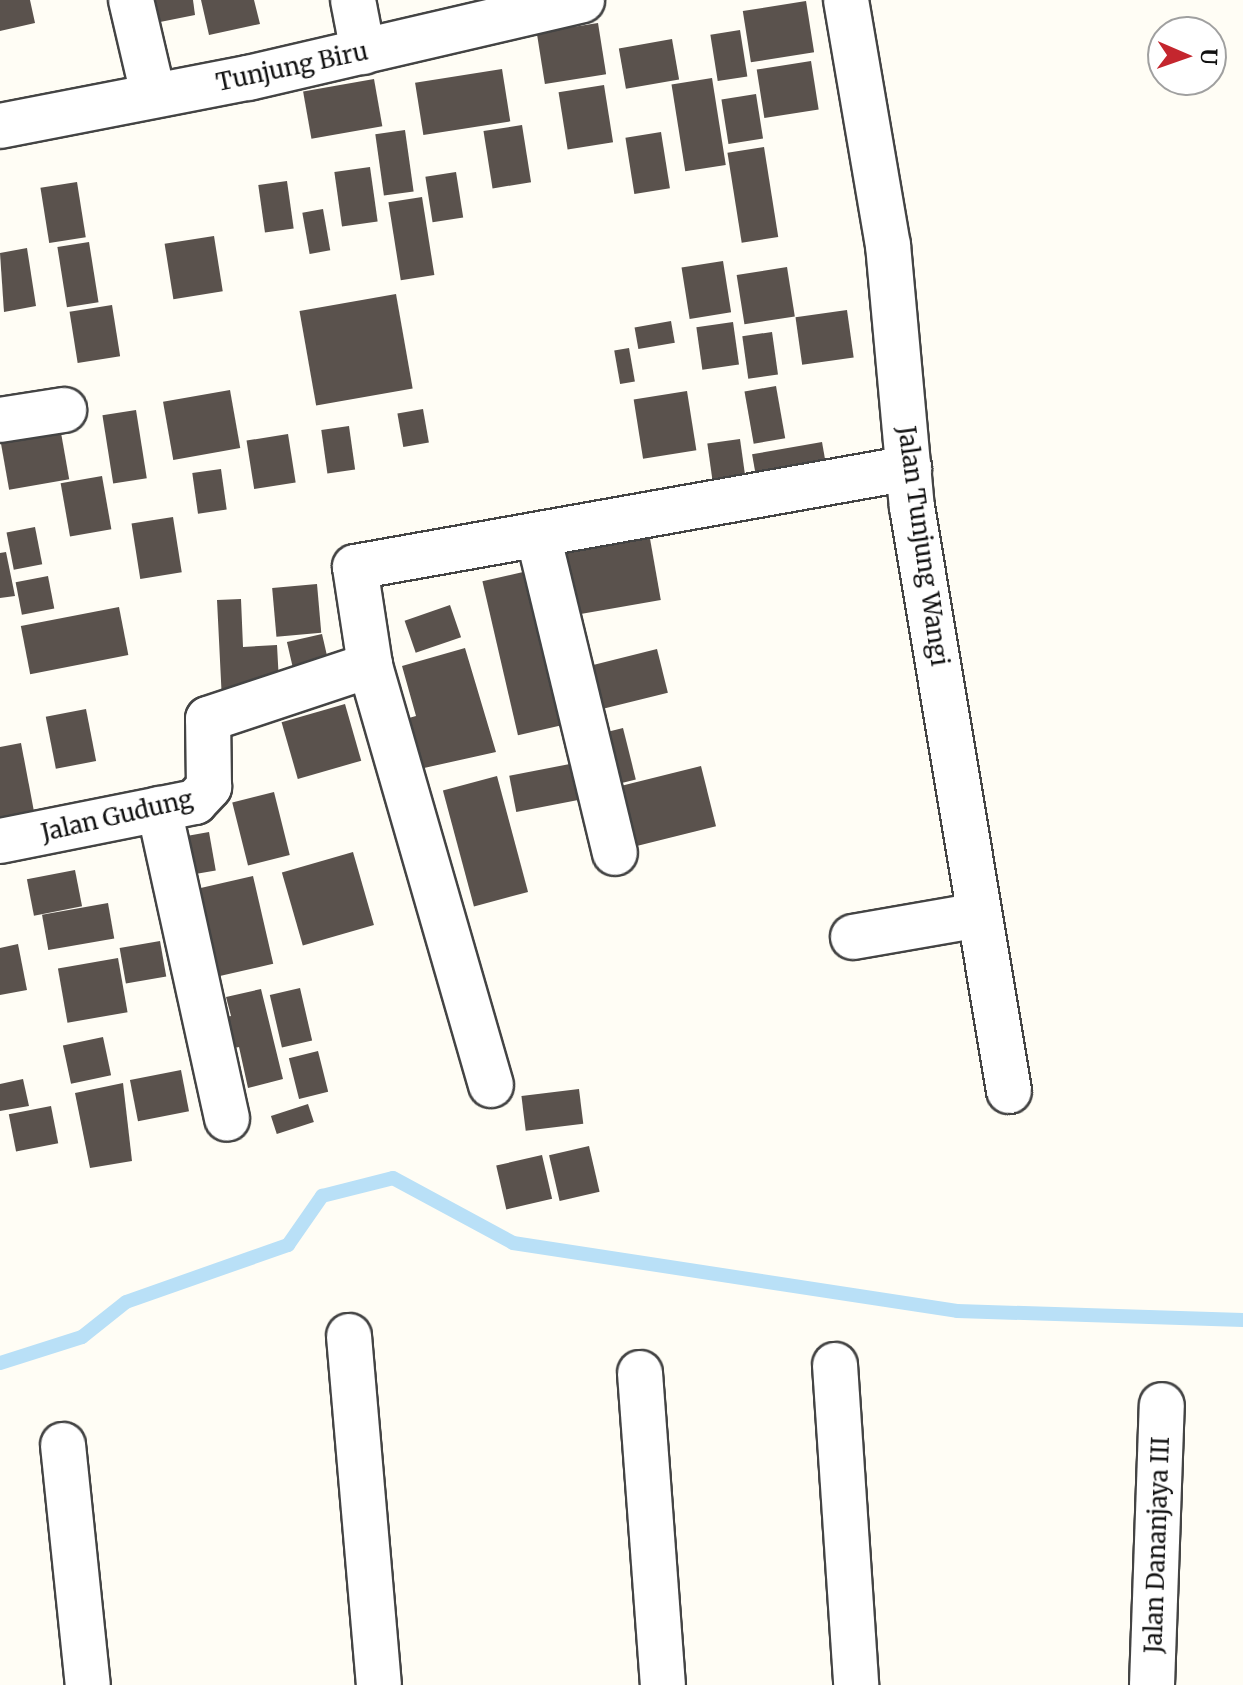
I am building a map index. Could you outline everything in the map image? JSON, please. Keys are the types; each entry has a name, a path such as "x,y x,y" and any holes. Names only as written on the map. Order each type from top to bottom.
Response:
{"street":[{"path":"131,0 153,94"},
{"path":"353,0 363,52"},
{"name":"Tunjung Biru","path":"0,126 363,52 582,0"},
{"name":"Jalan Tunjung Wangi","path":"846,0 888,245 909,468 1009,1091"},
{"path":"0,420 64,410"},
{"path":"491,1085 370,665 355,567 909,468"},
{"path":"538,535 615,853"},
{"name":"Jalan Gudung","path":"0,841 195,802 209,787 208,719 370,665"},
{"path":"159,809 227,1119"},
{"path":"853,937 979,915"},
{"path":"349,1336 379,1685"},
{"path":"835,1365 856,1685"},
{"path":"640,1373 663,1685"},
{"name":"Jalan Dananjaya III","path":"1152,1685 1162,1405"},
{"path":"63,1445 88,1685"}],"building":[{"path":"0,0 30,0 35,23 0,31"},
{"path":"134,0 193,0 195,15 140,26"},
{"path":"201,0 254,0 260,24 209,35"},
{"path":"806,1 814,52 751,62 743,11"},
{"path":"598,23 606,74 545,84 537,33"},
{"path":"740,30 747,76 718,81 710,35"},
{"path":"672,39 679,79 626,89 619,48"},
{"path":"811,61 819,109 764,118 757,70"},
{"path":"502,69 510,121 423,135 415,83"},
{"path":"712,78 726,165 685,171 672,84"},
{"path":"374,79 382,126 311,139 303,92"},
{"path":"604,85 613,142 568,149 559,92"},
{"path":"756,94 763,138 728,144 721,99"},
{"path":"522,125 531,182 493,188 483,131"},
{"path":"405,130 414,191 384,196 375,134"},
{"path":"661,132 670,188 634,194 625,138"},
{"path":"764,147 778,237 742,243 727,153"},
{"path":"370,167 378,221 342,226 334,172"},
{"path":"456,172 463,217 433,222 425,177"},
{"path":"287,181 294,229 265,233 258,185"},
{"path":"77,182 86,237 49,243 40,188"},
{"path":"422,197 434,275 401,280 388,202"},
{"path":"323,209 330,250 310,254 302,213"},
{"path":"214,236 223,291 173,299 165,244"},
{"path":"89,242 99,302 67,307 57,247"},
{"path":"27,248 36,306 4,312 0,253"},
{"path":"723,261 731,312 690,319 682,268"},
{"path":"787,267 795,316 744,324 737,275"},
{"path":"396,294 413,389 316,406 299,311"},
{"path":"112,305 120,356 78,363 70,312"},
{"path":"847,310 854,358 802,365 796,317"},
{"path":"671,321 675,343 638,349 635,327"},
{"path":"733,322 739,365 702,370 696,327"},
{"path":"772,332 778,375 748,379 742,336"},
{"path":"629,348 635,381 620,384 614,351"},
{"path":"776,386 785,438 754,444 744,392"},
{"path":"230,390 240,448 173,460 163,402"},
{"path":"687,391 696,450 643,459 634,399"},
{"path":"423,409 429,442 403,447 397,414"},
{"path":"136,410 147,478 113,483 102,415"},
{"path":"349,426 355,470 327,473 321,430"},
{"path":"60,427 69,479 9,490 0,438"},
{"path":"288,434 296,482 254,489 247,441"},
{"path":"740,439 745,476 712,480 707,444"},
{"path":"822,442 828,476 758,489 752,454"},
{"path":"221,469 227,510 198,514 192,473"},
{"path":"102,476 111,529 70,536 61,483"},
{"path":"173,517 182,572 140,579 132,524"},
{"path":"35,527 42,564 14,570 7,533"},
{"path":"649,533 661,600 569,616 557,549"},
{"path":"6,552 15,596 0,598 0,553"},
{"path":"536,569 572,723 518,735 482,581"},
{"path":"48,576 54,608 22,615 16,582"},
{"path":"317,584 321,633 276,637 272,588"},
{"path":"241,599 243,647 277,645 279,682 244,683 245,700 222,701 217,600"},
{"path":"450,605 461,637 416,653 405,621"},
{"path":"119,607 128,655 30,674 21,626"},
{"path":"322,634 331,674 296,682 287,642"},
{"path":"465,648 496,752 406,772 391,723 416,716 402,666"},
{"path":"657,649 668,693 597,710 586,667"},
{"path":"345,704 361,761 298,779 282,722"},
{"path":"86,709 96,761 56,769 46,717"},
{"path":"623,728 636,779 607,787 594,735"},
{"path":"21,743 36,822 0,829 0,747"},
{"path":"575,763 582,799 516,812 509,776"},
{"path":"701,766 716,826 628,848 613,788"},
{"path":"497,776 528,892 474,906 443,790"},
{"path":"274,792 290,855 248,865 232,802"},
{"path":"209,832 216,870 179,877 173,838"},
{"path":"353,852 374,925 303,945 282,872"},
{"path":"75,870 82,906 34,916 27,879"},
{"path":"253,876 273,964 209,979 189,891"},
{"path":"108,903 114,938 48,950 42,915"},
{"path":"160,941 166,976 126,984 120,948"},
{"path":"18,944 27,990 0,995 0,948"},
{"path":"118,958 128,1012 67,1023 58,969"},
{"path":"300,988 312,1041 282,1048 270,995"},
{"path":"261,989 283,1079 248,1088 239,1047 221,1051 213,1020 231,1016 226,997"},
{"path":"103,1037 111,1075 71,1084 63,1046"},
{"path":"318,1051 328,1092 299,1099 289,1058"},
{"path":"181,1070 189,1111 138,1121 130,1080"},
{"path":"23,1079 29,1106 0,1111 0,1084"},
{"path":"123,1083 132,1161 90,1168 75,1093"},
{"path":"579,1089 583,1124 526,1131 521,1096"},
{"path":"308,1104 314,1122 277,1134 271,1116"},
{"path":"51,1106 58,1143 16,1152 9,1114"},
{"path":"589,1146 600,1192 560,1201 549,1155"},
{"path":"542,1155 552,1199 506,1209 496,1166"}],"waterway":[{"path":"0,1363 82,1337 126,1302 288,1245 322,1196 393,1178 513,1243 957,1311 1243,1320"}]}
